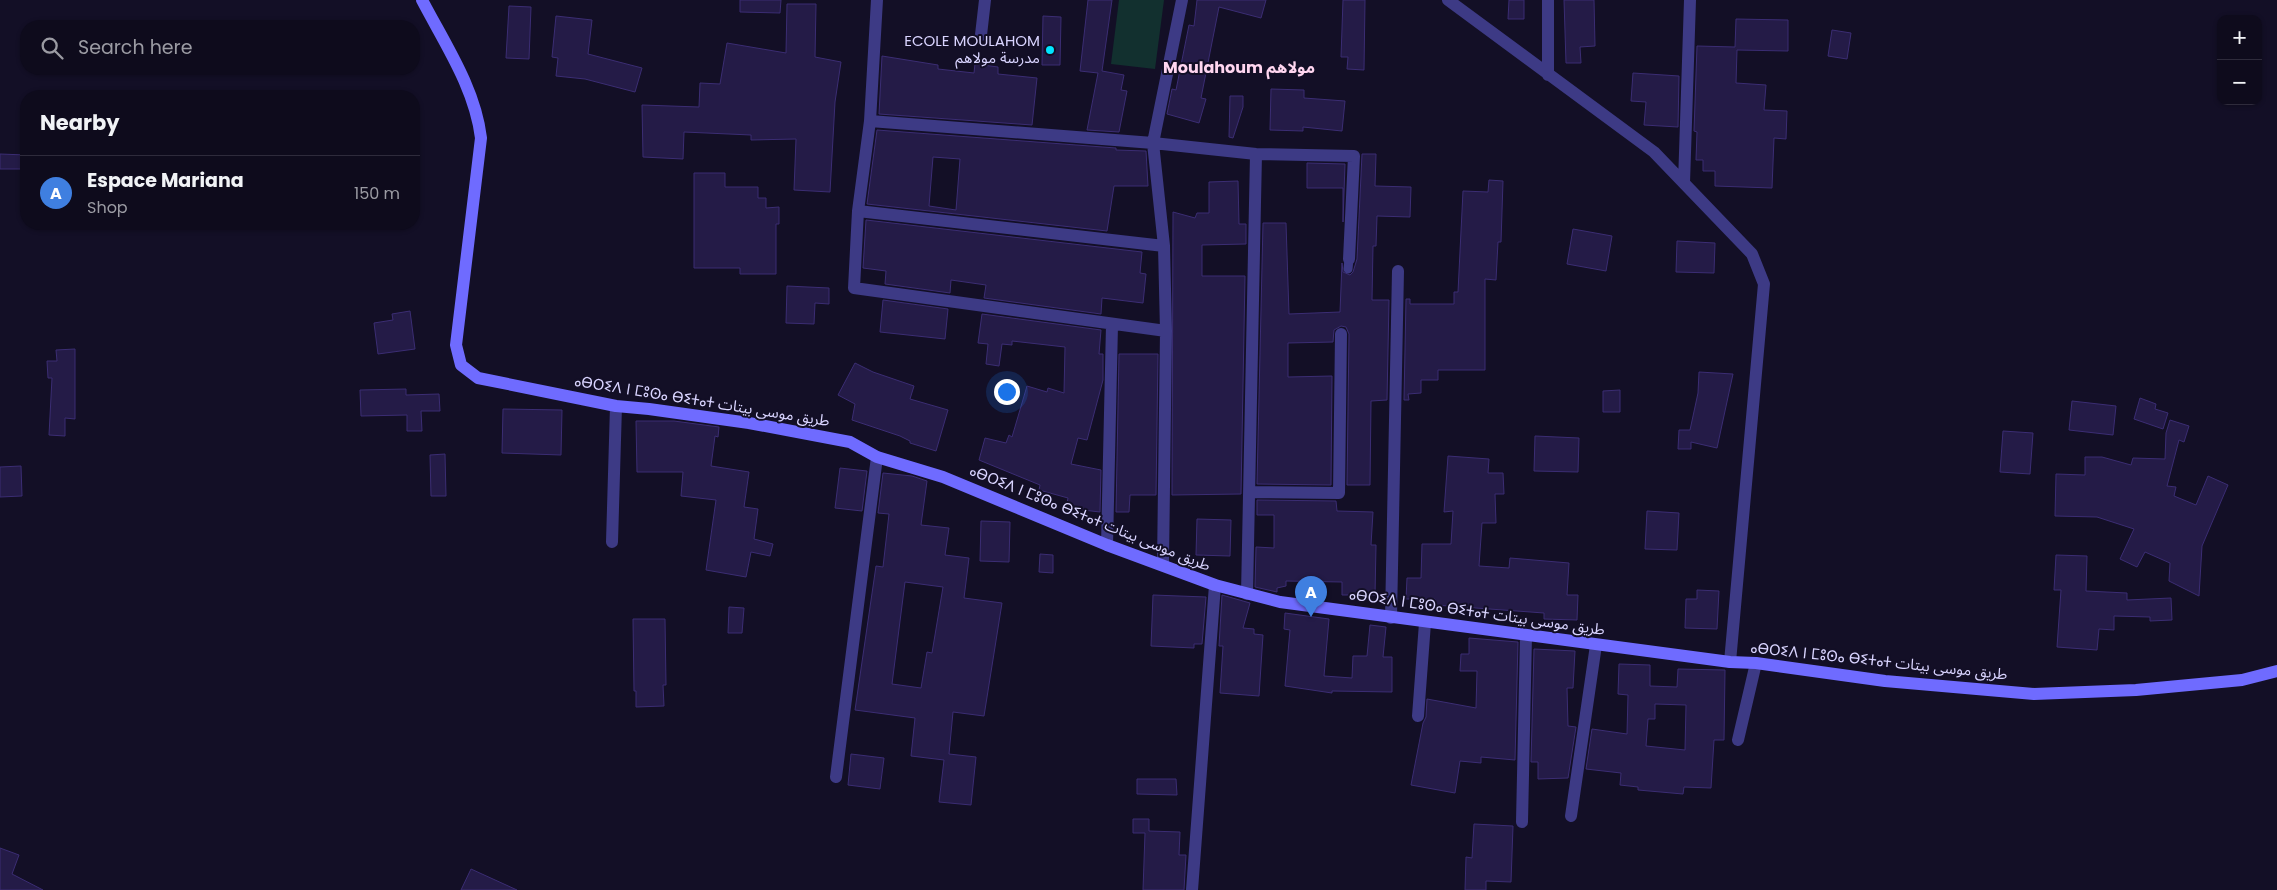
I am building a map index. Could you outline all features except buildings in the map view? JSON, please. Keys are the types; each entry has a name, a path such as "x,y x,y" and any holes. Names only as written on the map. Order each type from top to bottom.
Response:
{"street":[{"name":"ⴰⴱⵔⵉⴷ ⵏ ⵎⵓⵙⴰ ⴱⵉⵜⴰⵜ طريق موسى بيتات","path":"422,0 470,92 478,114 480,138 456,345 461,365 478,378 616,406 749,424 850,442 877,457 943,477 1107,545 1163,564 1214,585 1280,602 1526,636 1730,662 1756,663 1885,681 2034,694 2136,690 2242,680 2277,671"},
{"path":"877,0 870,121 858,211 854,288 1166,331"},
{"path":"981,35 985,0"},
{"path":"1163,564 1166,331 1164,246 1153,143 1182,0"},
{"path":"1448,0 1654,152 1752,254 1764,284 1730,662"},
{"path":"1548,0 1548,74"},
{"path":"1684,183 1690,0"},
{"path":"870,121 1153,143 1256,154 1354,156 1349,264"},
{"path":"1247,594 1251,492 1256,154"},
{"path":"858,211 1164,246"},
{"path":"1391,618 1398,271"},
{"path":"1107,545 1112,325"},
{"path":"1251,492 1339,493 1341,334"},
{"path":"612,542 616,406"},
{"path":"836,778 877,457"},
{"path":"1192,890 1214,585"},
{"path":"1418,716 1426,622"},
{"path":"1522,822 1526,636"},
{"path":"1571,816 1596,645"},
{"path":"1738,740 1756,663"}],"green space":[{"path":"1119,0 1164,0 1155,69 1111,64"}],"place":[{"name":"ECOLE MOULAHOM مدرسة مولاهم","path":"1050,50"},
{"name":"Espace Mariana","path":"1311,617"}],"district":[{"name":"Moulahoum مولاهم","path":"1239,67"}]}
